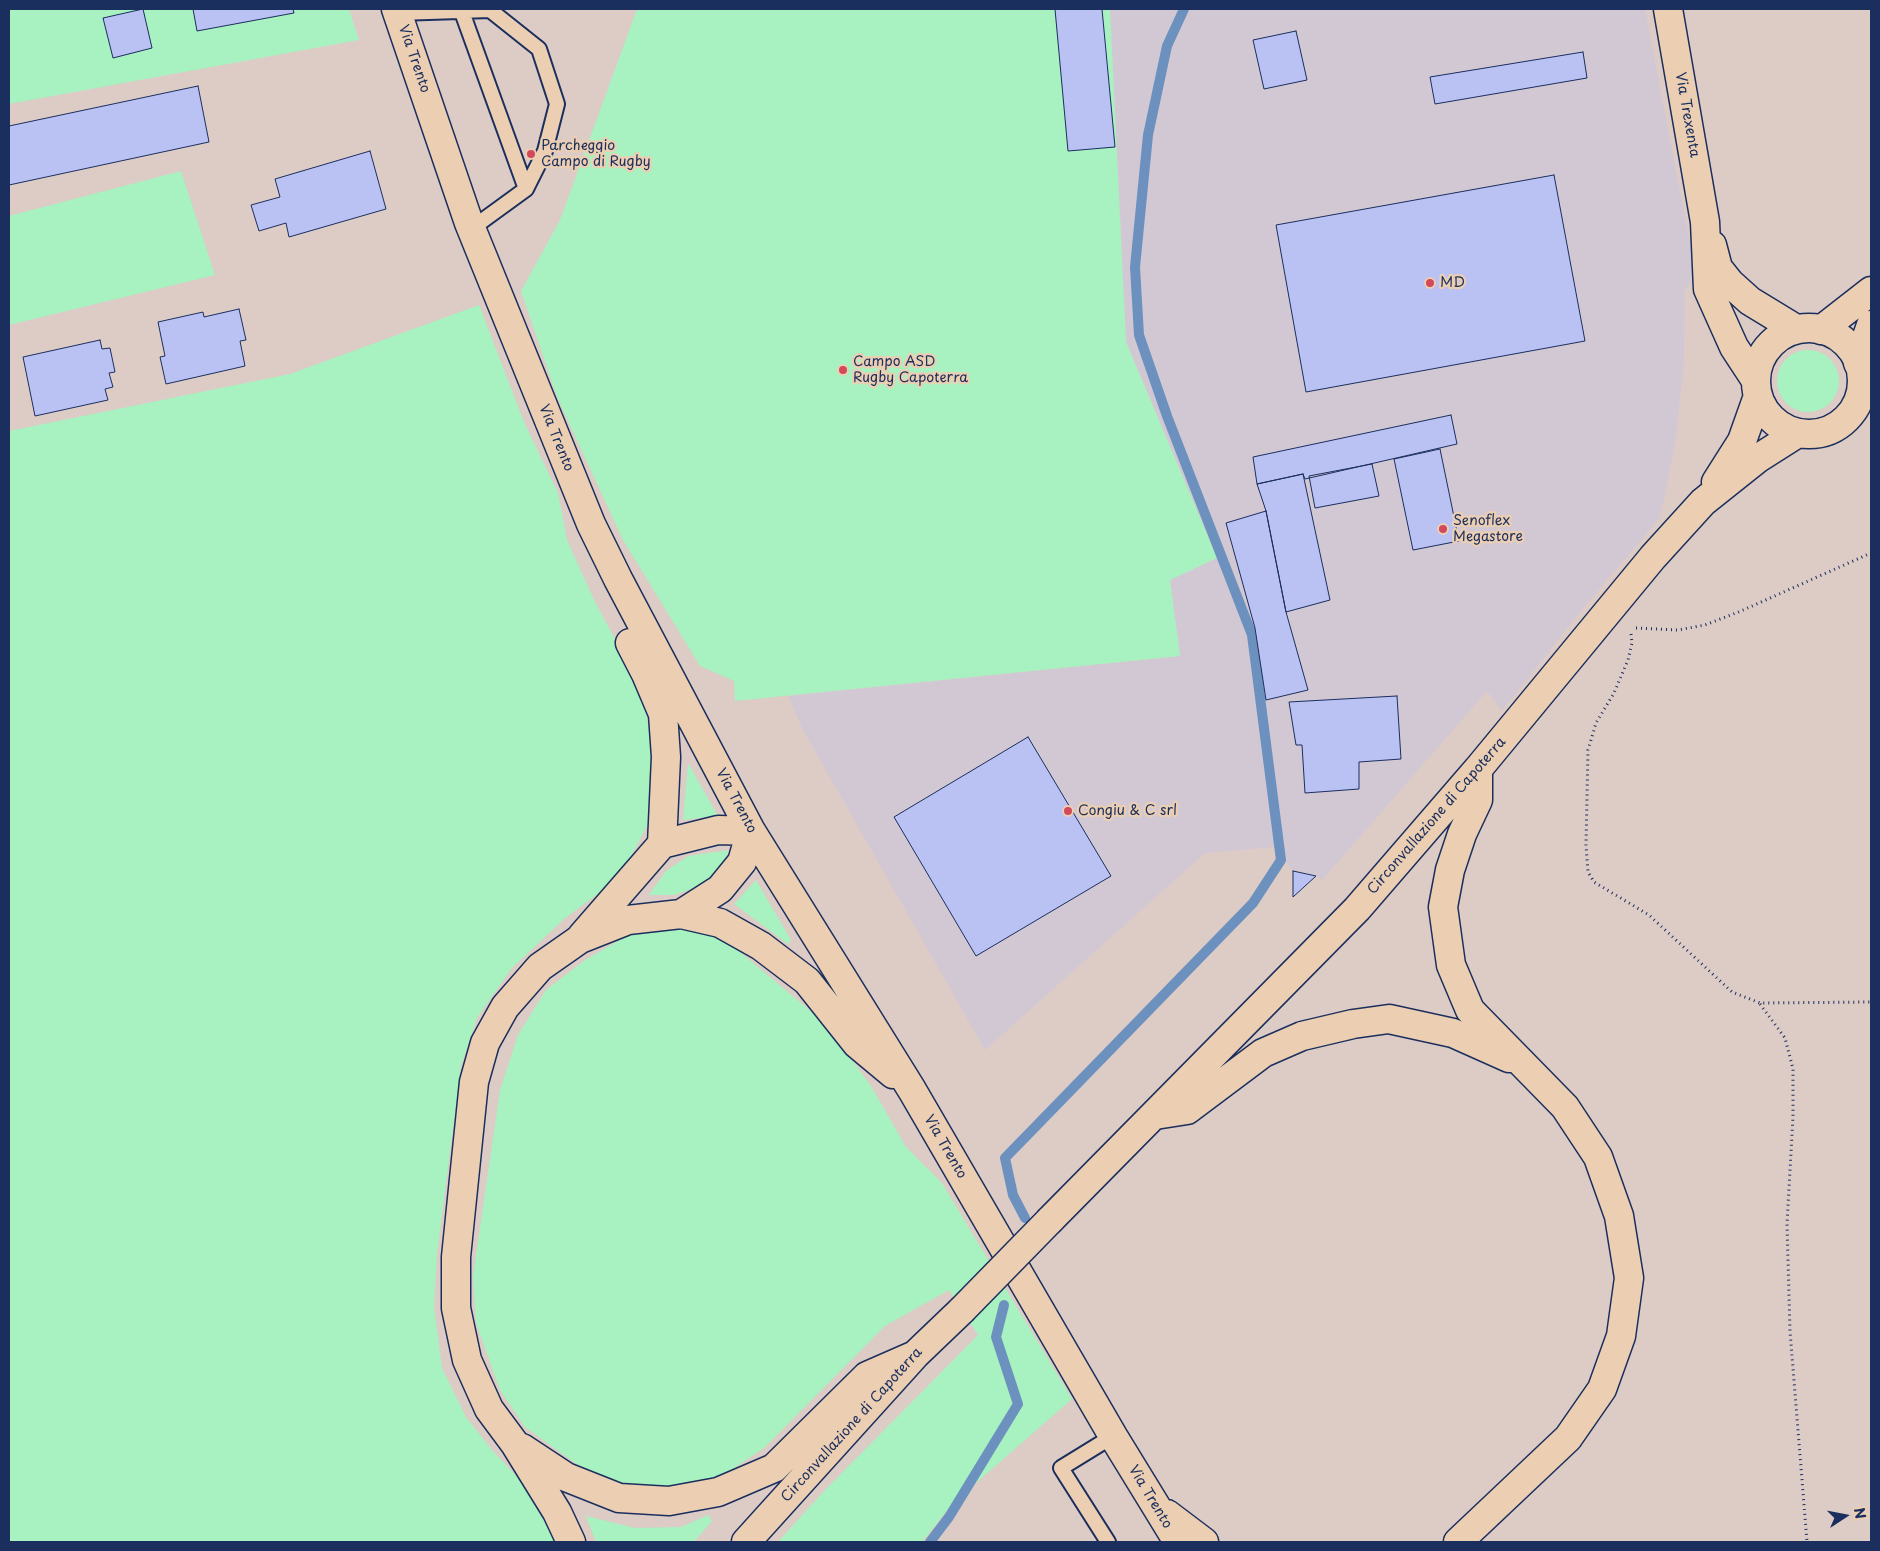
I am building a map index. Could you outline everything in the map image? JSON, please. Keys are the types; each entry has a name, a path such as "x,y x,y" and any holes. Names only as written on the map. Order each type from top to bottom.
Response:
{"street":[{"name":"Via Trexenta","path":"1668,9 1705,222"},
{"name":"Via Trento","path":"397,11 471,229 591,524 618,579 751,831 912,1090 1113,1436 1178,1542"},
{"path":"1705,222 1718,268 1730,283 1750,301 1809,330 1832,333 1847,344 1858,363 1862,377 1860,395 1852,412 1840,424 1826,432 1809,434 1777,424 1765,411 1756,387 1734,347 1708,289 1705,222"},
{"path":"1703,502 1742,441 1756,387 1759,362 1767,347 1780,336 1809,330 1871,292"},
{"path":"1858,363 1871,325"},
{"path":"1703,502 1756,459 1798,432"},
{"name":"Circonvallazione di Capoterra","path":"746,1542 915,1355 962,1310 1357,909 1478,769 1653,557 1703,502"},
{"path":"618,579 615,615 646,674 663,714 666,757 662,844"},
{"path":"1458,1542 1568,1438 1602,1389 1621,1336 1628,1278 1619,1216 1601,1165 1565,1107 1470,1010 1451,964 1443,907 1450,870 1462,834 1478,800 1478,769"},
{"path":"580,939 662,844 718,830 751,831 742,862 720,889 681,914"},
{"path":"571,1542 557,1512 515,1444 489,1409 467,1360 456,1308 456,1256 474,1082 485,1043 505,1008 540,967 580,939 628,920 681,914 720,923 761,946 807,982 857,1044 912,1090"},
{"path":"1155,1115 1187,1110 1262,1053 1302,1036 1352,1024 1389,1019 1454,1033 1522,1064"},
{"path":"515,1444 566,1477 618,1498 669,1501 718,1492 774,1468 867,1376 915,1355"},
{"path":"1156,1506 1204,1542"}],"lane":[{"path":"397,11 462,12 490,10 539,49 557,104 545,151 526,189 471,229"},
{"path":"462,12 526,189"},
{"path":"1108,1542 1061,1468 1113,1436"}],"path":[{"path":"1871,553 1705,625 1678,630 1631,628 1632,643 1628,660 1614,693 1596,723 1588,750 1586,845 1588,872 1594,882 1649,915 1732,992 1760,1003 1871,1002"},
{"path":"1760,1003 1785,1038 1793,1069 1793,1117 1787,1224 1790,1331 1808,1542"}],"shaded area":[{"path":"1110,9 1645,9 1691,248 1698,271 1689,286 1685,288 1684,360 1676,439 1660,518 1585,606 1502,711 1487,691 1322,880 1316,876 1293,871 1275,847 1205,853 985,1050 802,728 788,696 1180,656 1170,580 1217,558 1126,342"}],"green space":[{"path":"9,9 349,9 359,40 9,104"},
{"name":"Campo ASD Rugby Capoterra","path":"637,9 1110,9 1126,342 1217,558 1170,580 1180,656 735,701 734,681 700,666 623,540 557,397 521,291 560,220"},
{"path":"181,171 215,275 9,325 9,216"},
{"path":"479,305 524,422 558,493 567,540 594,600 643,691 655,771 650,820 626,866 599,893 564,919 511,969 477,1018 461,1066 437,1254 434,1307 442,1368 466,1417 492,1450 523,1483 556,1542 9,1542 9,431 290,374"},
{"path":"1808,350 1820,352 1830,359 1837,369 1839,381 1837,393 1830,403 1820,410 1808,412 1796,410 1786,403 1779,393 1777,381 1779,369 1786,359 1796,352"},
{"path":"688,763 718,816 683,820"},
{"path":"729,850 721,868 704,884 675,895 649,895 666,871 688,856"},
{"path":"756,880 791,940 788,944 734,904"},
{"path":"680,929 722,937 824,1022 871,1086 906,1147 942,1183 1072,1399 953,1503 922,1542 778,1542 823,1492 978,1335 949,1290 885,1326 764,1448 724,1475 671,1489 623,1486 582,1468 525,1427 500,1390 476,1323 473,1276 500,1090 518,1035 546,990 585,960 628,935"},
{"path":"708,1515 712,1521 694,1542 596,1542 586,1516 635,1528 681,1527"}],"building":[{"path":"143,9 152,48 113,58 103,18"},
{"path":"193,9 293,9 294,13 197,31"},
{"path":"1055,9 1102,9 1115,147 1068,151"},
{"path":"1296,31 1307,80 1264,89 1253,40"},
{"path":"1583,52 1587,78 1435,104 1430,77"},
{"path":"198,86 209,142 9,185 9,126"},
{"path":"370,151 386,209 289,237 286,223 259,231 251,205 280,197 275,179"},
{"name":"MD","path":"1554,175 1585,341 1306,392 1276,225"},
{"path":"239,309 246,340 240,341 245,366 166,384 160,357 165,356 158,322 203,312 204,317"},
{"path":"100,340 102,349 110,348 115,372 109,373 113,387 105,389 108,400 35,416 23,357"},
{"path":"1451,415 1457,444 1305,479 1303,474 1257,484 1253,457"},
{"path":"1440,449 1459,541 1413,550 1394,459"},
{"path":"1372,464 1379,496 1315,508 1309,476"},
{"path":"1303,474 1330,600 1286,612 1266,511 1257,484"},
{"path":"1266,511 1286,612 1308,690 1266,700 1255,628 1226,523"},
{"path":"1397,696 1401,759 1359,762 1359,789 1305,793 1302,745 1296,745 1289,702"},
{"path":"1028,737 1111,876 976,956 894,817"},
{"path":"1293,871 1316,876 1293,897"}],"waterway":[{"path":"1025,1218 1013,1195 1005,1158 1253,903 1281,860 1252,635 1167,416 1139,335 1135,267 1148,135 1167,46 1184,9"},
{"path":"930,1542 949,1517 1018,1404 996,1337 1004,1305"}],"place":[{"name":"Parcheggio Campo di Rugby","path":"531,154"},
{"name":"MD","path":"1430,283"},
{"name":"Campo ASD Rugby Capoterra","path":"843,370"},
{"name":"Senoflex Megastore","path":"1443,529"},
{"name":"Congiu & C srl","path":"1068,811"}]}
